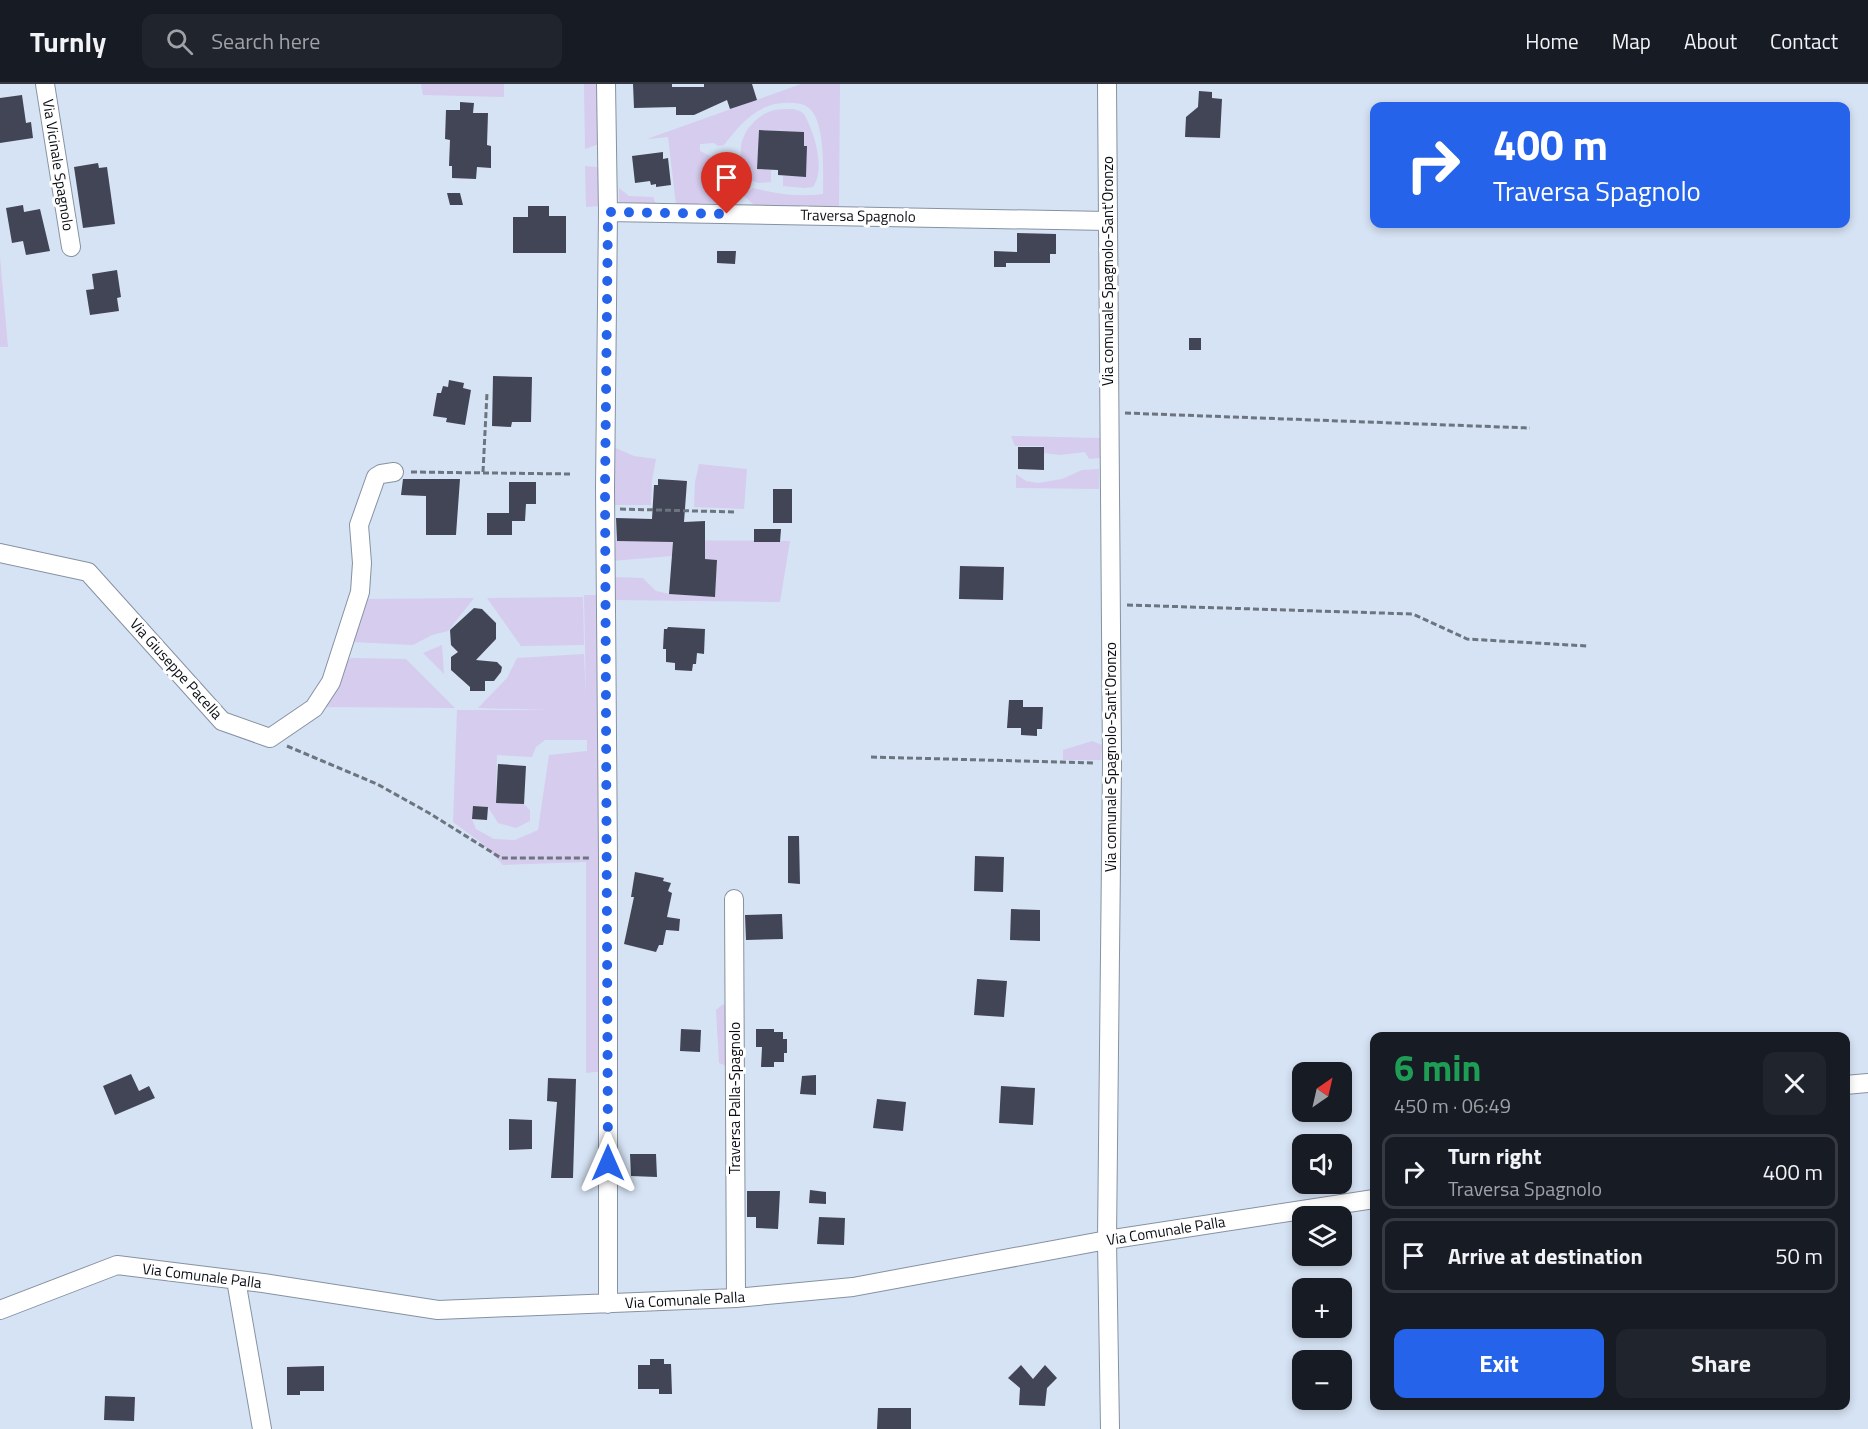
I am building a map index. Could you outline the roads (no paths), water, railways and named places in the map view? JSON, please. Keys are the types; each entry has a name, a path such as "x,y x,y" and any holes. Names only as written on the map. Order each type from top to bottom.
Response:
{"street":[{"name":"Via Vicinale Spagnolo","path":"45,84 71,247"},
{"path":"606,84 608,1304"},
{"name":"Via comunale Spagnolo-Sant'Oronzo","path":"1107,84 1112,764 1107,1240 1110,1429"},
{"name":"Traversa Spagnolo","path":"608,212 1107,220"},
{"name":"Via Giuseppe Pacella","path":"0,553 88,572 222,721 270,738 314,708 331,682 360,592 362,563 359,525 376,477 394,472"},
{"name":"Traversa Palla-Spagnolo","path":"734,899 736,1298"},
{"path":"1850,1085 1868,1083"},
{"name":"Via Comunale Palla","path":"0,1310 117,1265 438,1310 736,1298 853,1287 1107,1240 1370,1200"},
{"path":"236,1280 262,1429"}]}
